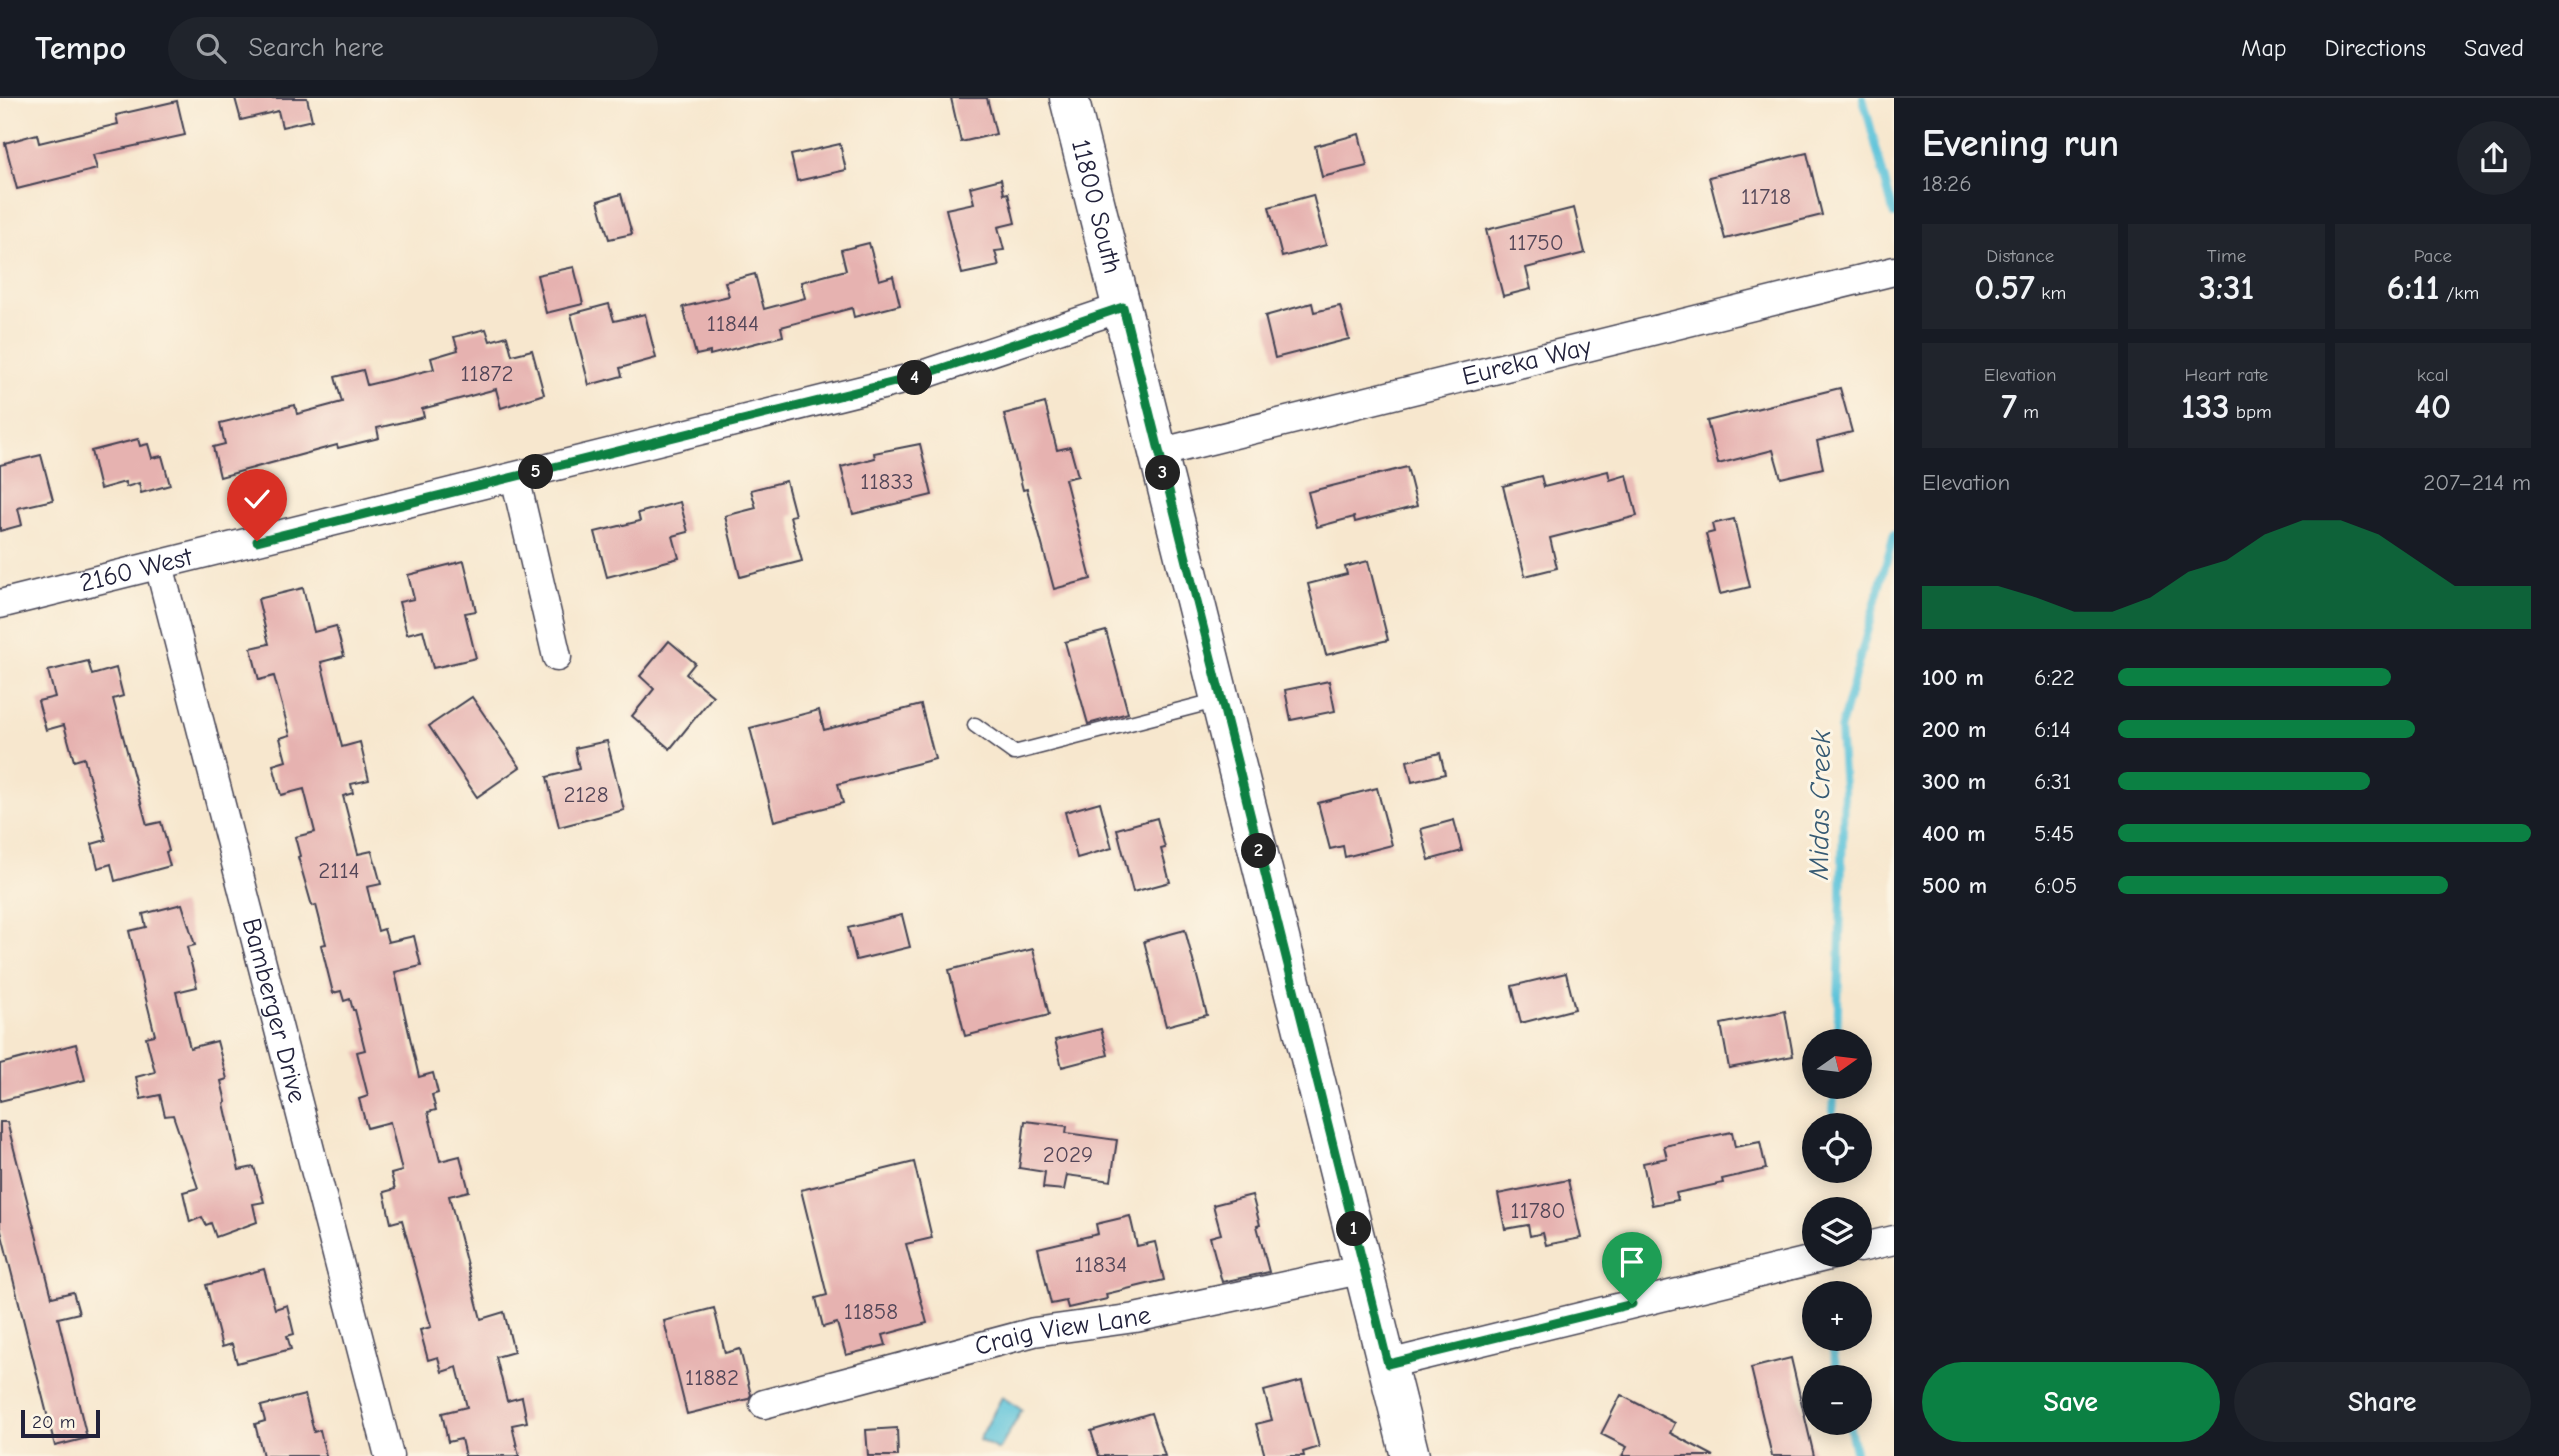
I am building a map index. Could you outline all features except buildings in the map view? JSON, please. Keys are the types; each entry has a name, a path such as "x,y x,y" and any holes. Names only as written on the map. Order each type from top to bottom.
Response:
{"main road":[{"name":"11800 South","path":"1069,98 1410,1456"}],"street":[{"name":"Eureka Way","path":"1158,453 1894,271"},
{"name":"2160 West","path":"0,604 919,376 1123,307"},
{"path":"514,477 557,657"},
{"name":"Bamberger Drive","path":"159,565 389,1456"},
{"path":"1872,1245 1894,1240"},
{"path":"1388,1364 1802,1263"},
{"name":"Craig View Lane","path":"764,1404 1034,1332 1135,1318 1364,1269"}],"lane":[{"path":"975,725 1014,753 1220,699"}],"water":[{"path":"1002,1397 1022,1410 999,1450 979,1440"}],"waterway":[{"name":"Midas Creek","path":"1863,98 1894,215"},
{"name":"Midas Creek","path":"1837,1029 1844,789 1840,730 1894,534"},
{"name":"Midas Creek","path":"1833,1111 1834,1099"},
{"name":"Midas Creek","path":"1833,1351 1836,1365"},
{"name":"Midas Creek","path":"1852,1435 1856,1456"}],"route":[{"path":"257,541 919,376 1123,307 1388,1364 1632,1304"}]}
